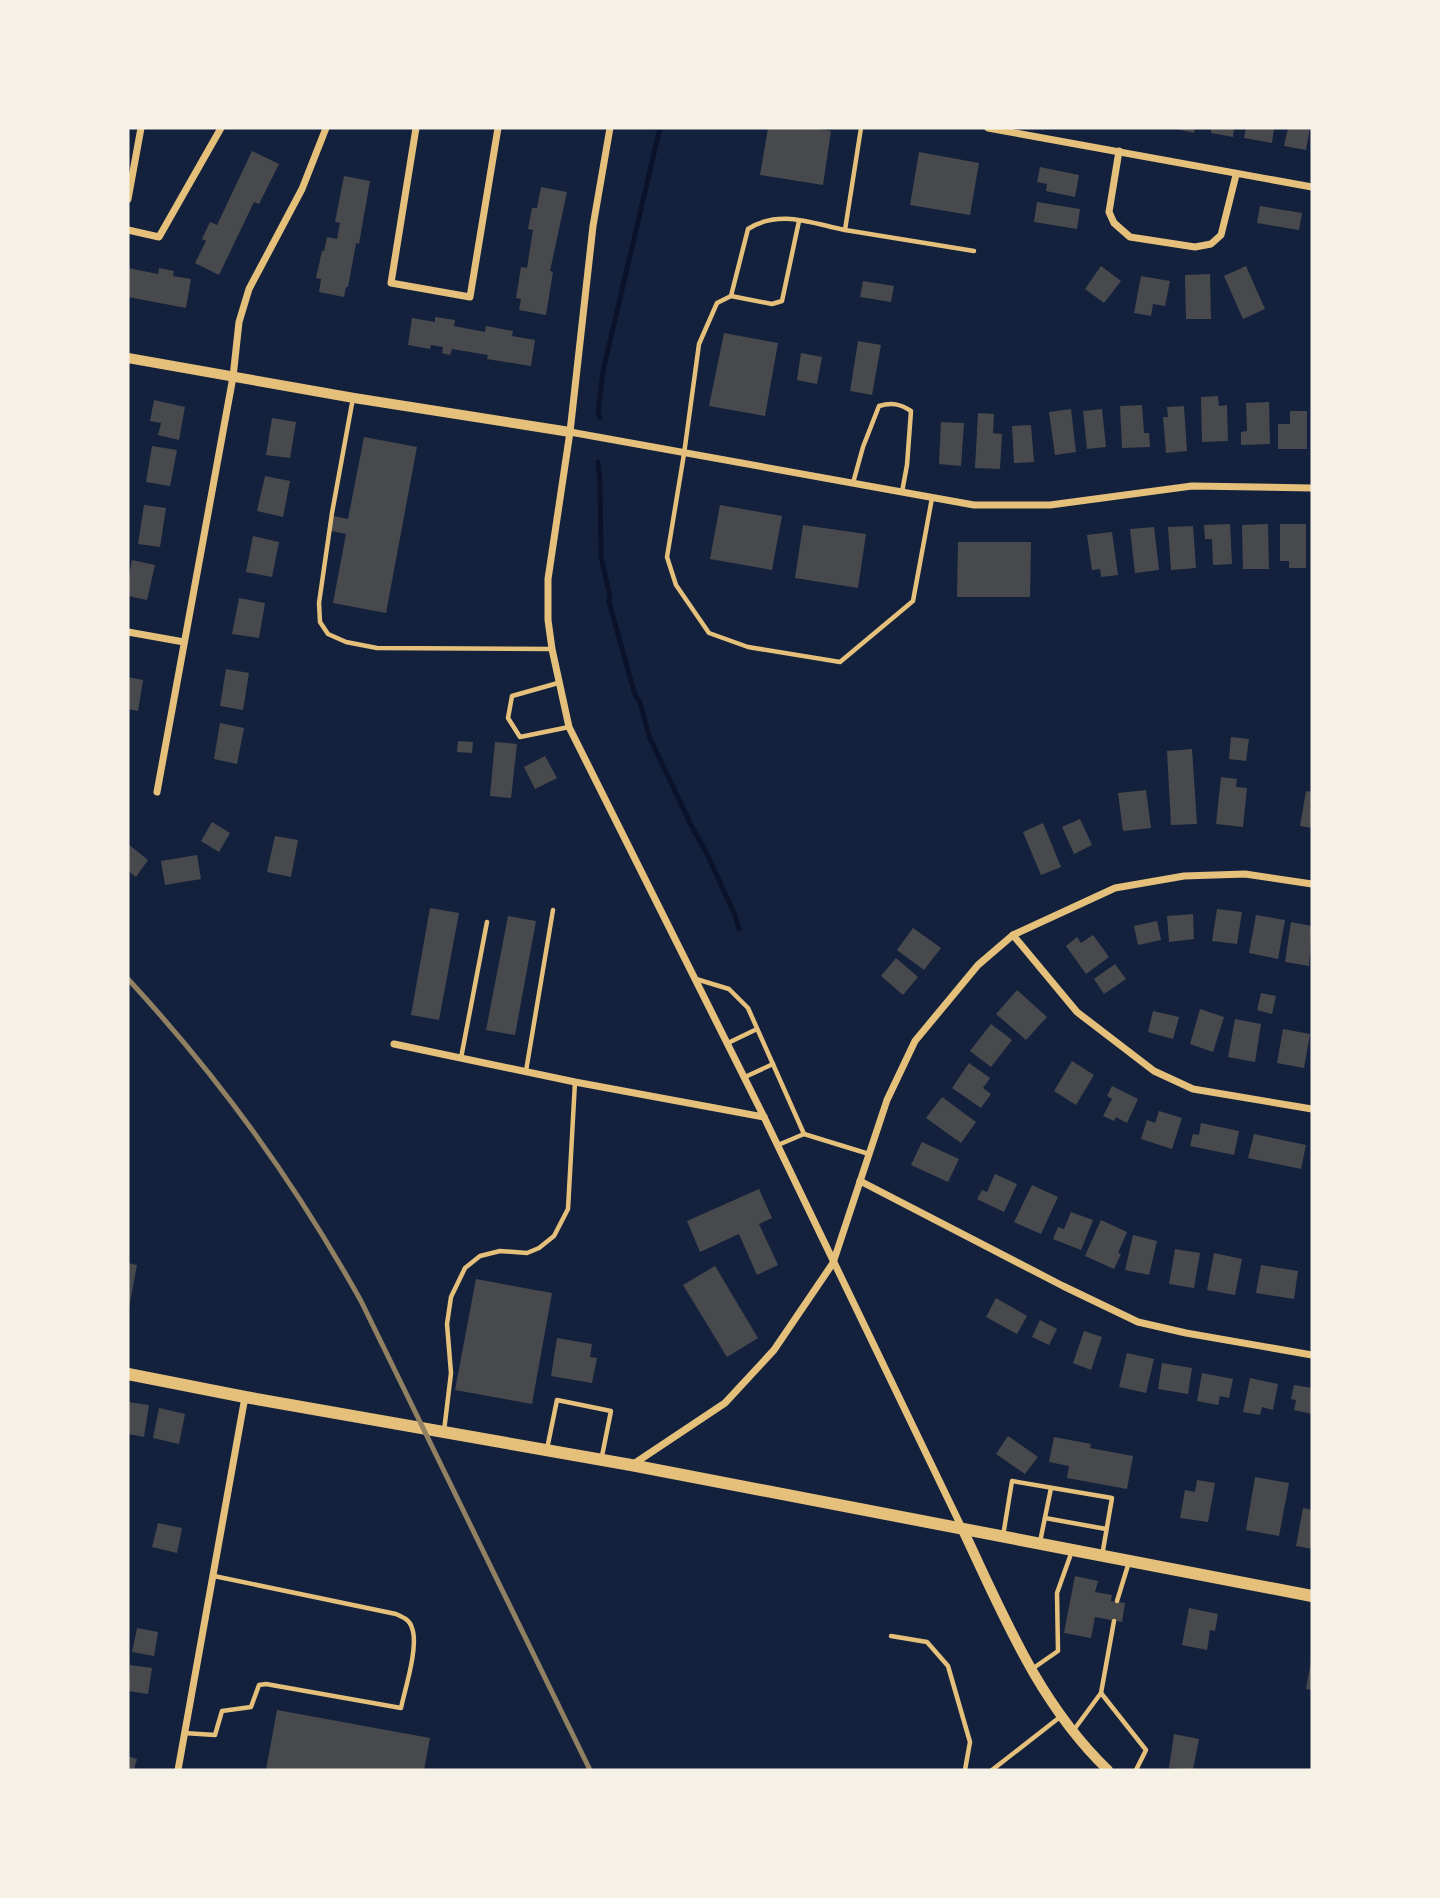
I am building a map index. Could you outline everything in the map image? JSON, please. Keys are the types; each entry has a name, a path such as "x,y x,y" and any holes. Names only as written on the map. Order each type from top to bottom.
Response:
{"main road":[{"path":"128,1374 631,1465 1312,1596"}],"street":[{"path":"128,200 141,128"},
{"path":"128,230 159,237 221,128"},
{"path":"157,792 233,377 239,322 249,289 302,189 326,128"},
{"path":"416,128 391,283 470,297 498,128"},
{"path":"610,128 593,226 570,432 548,579 548,620 552,649 569,727 745,1077 1031,1669 1061,1717 1108,1770"},
{"path":"988,128 1312,187"},
{"path":"1119,151 1109,212 1114,223 1130,237 1195,247 1211,244 1222,234 1236,175"},
{"path":"128,358 354,398 570,432 974,505 1050,505 1192,486 1312,488"},
{"path":"128,632 184,642"},
{"path":"631,1465 725,1403 774,1350 833,1263 887,1100 915,1041 978,965 1013,935 1115,888 1184,876 1245,874 1312,884"},
{"path":"1013,935 1077,1012 1154,1070 1193,1088 1312,1109"},
{"path":"394,1044 575,1082 764,1116"},
{"path":"860,1181 1138,1322 1197,1336 1312,1354"},
{"path":"177,1770 245,1397"}],"lane":[{"path":"845,230 861,128"},
{"path":"731,296 748,229 761,221 783,217 974,251"},
{"path":"799,221 782,301 772,304 731,296 717,303 699,344 667,557 676,585 709,633 748,646 840,662 913,601 932,498"},
{"path":"354,398 332,513 319,603 320,622 328,634 346,642 377,648 552,649"},
{"path":"852,484 879,406 887,403 900,404 911,411 902,493"},
{"path":"558,683 512,696 508,718 520,737 569,727"},
{"path":"526,1071 553,910"},
{"path":"461,1058 487,922"},
{"path":"696,979 729,989 748,1008 804,1134"},
{"path":"728,1043 757,1029"},
{"path":"745,1077 773,1064"},
{"path":"444,1432 451,1373 447,1324 451,1297 465,1268 480,1256 500,1251 527,1253 539,1248 554,1236 568,1209 575,1082"},
{"path":"778,1145 804,1134 869,1154"},
{"path":"547,1450 557,1400 611,1410 601,1460"},
{"path":"1003,1538 1012,1481 1112,1498 1102,1556"},
{"path":"1039,1545 1051,1488"},
{"path":"1045,1518 1107,1530"},
{"path":"1031,1669 1058,1651 1057,1593 1072,1551"},
{"path":"1116,1601 1129,1562"},
{"path":"184,1732 215,1735 222,1711 251,1707 259,1685 266,1684 401,1708 414,1643 412,1628 406,1618 396,1614 213,1576"},
{"path":"1072,1731 1101,1693 1114,1621"},
{"path":"891,1636 927,1642 948,1666 970,1742 965,1770"},
{"path":"1101,1693 1146,1750 1136,1770"},
{"path":"992,1770 1061,1717"}],"building":[{"path":"768,128 831,131 823,185 760,175"},
{"path":"1172,128 1195,128 1194,133"},
{"path":"1211,128 1234,128 1233,137 1211,133"},
{"path":"1246,128 1274,128 1272,143 1244,138"},
{"path":"1288,128 1310,128 1306,150 1284,146"},
{"path":"252,151 279,164 259,204 254,202 219,275 195,263 206,241 202,239 210,222 217,225"},
{"path":"919,152 979,163 970,215 910,205"},
{"path":"1040,167 1079,175 1075,197 1046,191 1047,184 1037,182"},
{"path":"344,176 370,181 359,244 356,243 344,297 319,292 321,279 316,278 327,237 337,239 340,223 335,222"},
{"path":"541,187 567,192 550,271 553,272 546,315 519,310 521,299 516,298 521,267 527,268 533,230 528,229 532,208 537,208"},
{"path":"1037,202 1080,209 1077,229 1034,222"},
{"path":"1260,206 1302,213 1299,230 1257,223"},
{"path":"1101,266 1121,281 1104,303 1085,289"},
{"path":"1246,266 1265,309 1243,319 1224,276"},
{"path":"128,268 158,274 159,268 174,271 173,276 191,279 186,308 128,297"},
{"path":"1210,274 1211,319 1186,319 1185,275"},
{"path":"1141,276 1170,281 1165,306 1153,304 1151,316 1134,313"},
{"path":"863,281 894,286 891,302 860,297"},
{"path":"435,317 455,320 454,326 485,332 486,326 513,331 512,336 535,340 531,366 487,359 488,355 452,349 450,355 442,353 443,347 431,345 430,349 408,345 412,318 435,322"},
{"path":"724,333 778,343 765,416 709,406"},
{"path":"858,341 881,345 872,395 850,391"},
{"path":"801,353 822,357 817,384 797,380"},
{"path":"1218,396 1219,406 1227,405 1228,441 1202,442 1201,397"},
{"path":"154,400 185,407 179,440 158,435 161,423 150,421"},
{"path":"1269,402 1270,444 1241,445 1241,432 1247,431 1246,403"},
{"path":"1142,405 1144,433 1149,433 1150,447 1122,448 1120,406"},
{"path":"1184,406 1187,451 1166,453 1163,417 1168,417 1167,407"},
{"path":"1071,409 1076,452 1055,455 1049,412"},
{"path":"1102,409 1106,447 1087,449 1083,411"},
{"path":"1290,411 1307,411 1307,449 1278,449 1278,424 1290,424"},
{"path":"978,413 994,414 993,433 1002,434 1000,469 975,468"},
{"path":"272,418 296,422 290,458 266,455"},
{"path":"941,422 964,423 961,466 939,464"},
{"path":"1031,425 1034,462 1014,463 1012,426"},
{"path":"364,437 417,447 386,613 333,603 346,534 331,531 333,516 348,519"},
{"path":"152,446 177,450 170,486 146,482"},
{"path":"265,476 290,481 283,517 257,511"},
{"path":"144,505 166,508 160,547 138,544"},
{"path":"720,505 782,516 772,570 710,559"},
{"path":"1230,524 1232,564 1213,565 1212,539 1205,539 1204,525"},
{"path":"1268,524 1269,569 1243,569 1242,525"},
{"path":"1280,524 1306,524 1306,568 1289,568 1289,561 1280,561"},
{"path":"803,525 866,534 858,588 795,578"},
{"path":"1193,526 1196,568 1171,570 1168,527"},
{"path":"1154,527 1159,570 1135,573 1130,529"},
{"path":"1112,532 1118,575 1101,577 1100,569 1092,570 1087,535"},
{"path":"253,536 279,542 272,577 246,572"},
{"path":"958,542 1031,542 1030,597 957,597"},
{"path":"132,560 155,565 147,600 128,596"},
{"path":"239,598 265,603 259,638 232,634"},
{"path":"226,669 249,673 243,710 220,706"},
{"path":"128,677 143,680 138,711 128,709"},
{"path":"220,723 244,728 237,764 214,759"},
{"path":"1231,737 1249,739 1246,761 1229,759"},
{"path":"458,741 473,742 472,753 457,752"},
{"path":"495,742 517,744 511,798 490,796"},
{"path":"1192,749 1197,824 1171,825 1167,751"},
{"path":"545,756 557,778 535,789 524,767"},
{"path":"1221,777 1237,779 1236,787 1247,788 1243,827 1216,824"},
{"path":"1146,790 1151,828 1123,831 1118,793"},
{"path":"1306,791 1312,792 1312,828 1300,826"},
{"path":"1080,819 1092,845 1074,854 1062,827"},
{"path":"212,822 230,833 219,852 201,841"},
{"path":"1043,823 1061,867 1041,875 1023,832"},
{"path":"275,836 298,840 291,877 267,872"},
{"path":"128,844 148,860 136,877 128,871"},
{"path":"197,855 201,879 165,885 161,861"},
{"path":"430,908 459,913 439,1020 411,1015"},
{"path":"1217,909 1242,912 1237,944 1212,941"},
{"path":"1193,914 1194,939 1169,942 1167,916"},
{"path":"1256,915 1285,920 1278,959 1249,953"},
{"path":"508,916 536,921 515,1035 486,1030"},
{"path":"1157,921 1161,940 1138,945 1134,926"},
{"path":"1291,922 1312,926 1309,966 1285,962"},
{"path":"913,928 941,948 924,970 897,950"},
{"path":"1093,935 1109,957 1086,974 1066,946 1077,937 1081,943"},
{"path":"896,958 918,977 903,995 881,976"},
{"path":"1115,964 1126,979 1104,994 1094,979"},
{"path":"1017,990 1047,1017 1026,1040 996,1014"},
{"path":"1261,993 1276,996 1272,1014 1257,1010"},
{"path":"1200,1009 1224,1017 1213,1052 1190,1044"},
{"path":"1153,1011 1179,1017 1173,1039 1148,1032"},
{"path":"1235,1019 1261,1024 1255,1062 1228,1057"},
{"path":"991,1024 1012,1040 991,1067 970,1051"},
{"path":"1283,1029 1310,1034 1304,1068 1277,1063"},
{"path":"1072,1061 1094,1075 1076,1105 1054,1091"},
{"path":"969,1063 990,1078 983,1088 991,1094 981,1108 952,1088"},
{"path":"1112,1086 1138,1099 1127,1123 1116,1117 1114,1121 1103,1116 1112,1099 1107,1096"},
{"path":"942,1097 976,1122 961,1143 926,1118"},
{"path":"1159,1111 1182,1118 1172,1149 1141,1139 1147,1120 1155,1123"},
{"path":"1201,1123 1239,1131 1234,1155 1190,1146 1193,1134 1199,1135"},
{"path":"1254,1134 1306,1145 1301,1169 1248,1158"},
{"path":"922,1142 959,1159 948,1182 911,1165"},
{"path":"995,1174 1017,1184 1004,1212 977,1199 982,1190 987,1192"},
{"path":"1032,1185 1058,1197 1041,1234 1014,1222"},
{"path":"759,1189 772,1218 759,1224 778,1265 757,1275 739,1234 700,1252 687,1221"},
{"path":"1071,1212 1093,1220 1081,1250 1053,1239 1058,1227 1064,1229"},
{"path":"1101,1220 1127,1232 1114,1269 1085,1256"},
{"path":"1133,1235 1157,1241 1149,1275 1125,1270"},
{"path":"1175,1249 1200,1253 1194,1288 1169,1284"},
{"path":"1214,1253 1242,1259 1235,1295 1207,1290"},
{"path":"128,1263 137,1265 129,1308 128,1308"},
{"path":"1261,1265 1298,1271 1294,1299 1256,1293"},
{"path":"715,1266 758,1338 727,1357 683,1285"},
{"path":"476,1279 552,1293 532,1404 455,1390"},
{"path":"996,1298 1027,1316 1017,1334 986,1317"},
{"path":"1040,1320 1057,1329 1049,1345 1032,1337"},
{"path":"1084,1331 1102,1337 1091,1370 1073,1363"},
{"path":"557,1338 592,1344 590,1357 597,1358 592,1383 551,1376"},
{"path":"1127,1353 1154,1359 1146,1393 1119,1387"},
{"path":"1162,1363 1192,1368 1188,1394 1158,1389"},
{"path":"1202,1373 1233,1379 1229,1398 1220,1396 1218,1405 1197,1401"},
{"path":"1250,1378 1278,1384 1273,1410 1262,1407 1260,1415 1243,1412"},
{"path":"1294,1385 1312,1388 1312,1414 1294,1410 1296,1400 1291,1399"},
{"path":"128,1402 149,1405 144,1437 128,1434"},
{"path":"159,1408 185,1414 179,1444 153,1438"},
{"path":"1008,1436 1038,1457 1025,1474 996,1454"},
{"path":"1054,1437 1091,1444 1090,1448 1133,1456 1127,1489 1067,1478 1069,1466 1049,1462"},
{"path":"1255,1477 1289,1483 1279,1536 1246,1530"},
{"path":"1197,1480 1215,1483 1208,1522 1180,1518 1185,1490 1195,1492"},
{"path":"1303,1508 1312,1510 1312,1549 1296,1546"},
{"path":"158,1523 182,1528 177,1553 152,1547"},
{"path":"1075,1576 1098,1581 1095,1592 1112,1595 1111,1601 1125,1603 1122,1622 1095,1617 1091,1638 1064,1633"},
{"path":"1189,1608 1218,1614 1215,1631 1210,1630 1207,1650 1182,1645"},
{"path":"137,1628 158,1632 154,1656 132,1652"},
{"path":"1312,1661 1312,1690 1306,1689"},
{"path":"130,1665 152,1668 148,1694 128,1691"},
{"path":"277,1710 430,1738 424,1770 266,1770"},
{"path":"1174,1734 1199,1739 1193,1770 1169,1768"},
{"path":"128,1756 137,1759 134,1769 128,1768"}],"waterway":[{"path":"600,418 598,412 603,371 660,128"},
{"path":"598,462 601,557 609,602 635,695 640,702 649,736 706,852 739,929"}],"railway":[{"path":"128,979 225,1094 282,1173 336,1257 361,1301 590,1770"}]}
